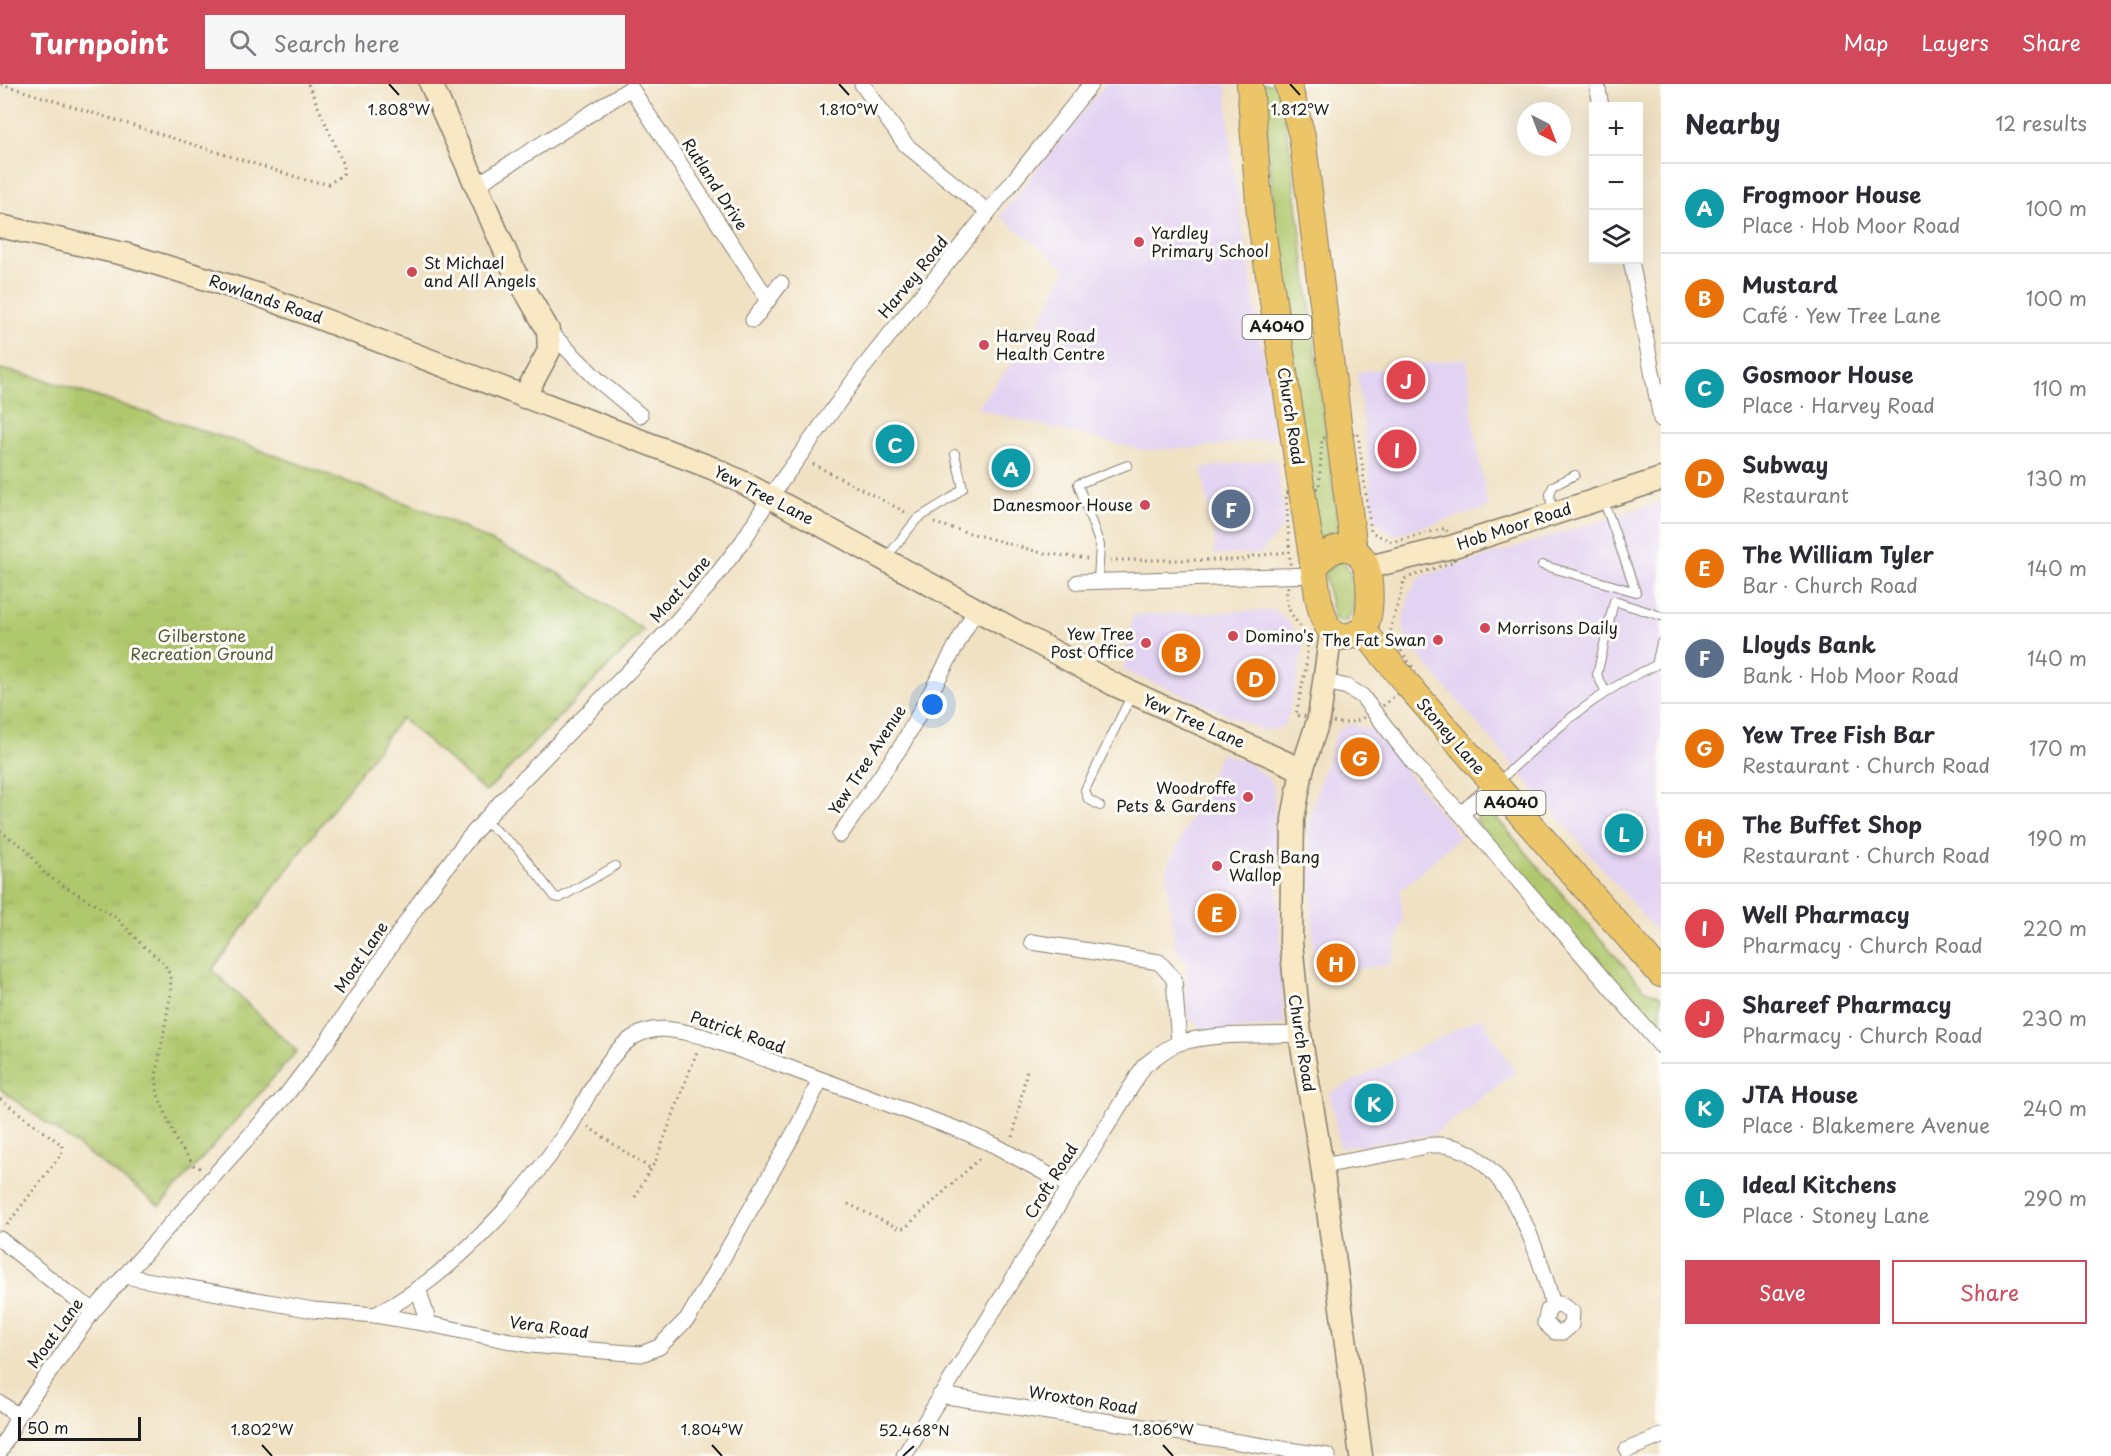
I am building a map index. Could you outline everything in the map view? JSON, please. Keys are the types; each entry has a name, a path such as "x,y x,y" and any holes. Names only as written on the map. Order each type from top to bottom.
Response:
{"main road":[{"name":"Church Road","path":"1250,84 1260,216 1314,572 1322,616 1331,632"},
{"name":"A4040","path":"1294,96 1302,136 1360,559 1370,596 1369,615 1363,630"},
{"path":"1314,572 1328,551 1338,548 1360,559"},
{"path":"1331,632 1337,637 1347,638 1363,630"},
{"name":"Stoney Lane","path":"1363,630 1494,785 1661,974"}],"street":[{"path":"431,84 515,273 548,330 599,381 640,415"},
{"path":"862,84 906,145 988,212"},
{"name":"Harvey Road","path":"770,497 863,368 1091,84"},
{"path":"1597,84 1600,102"},
{"name":"Rutland Drive","path":"475,186 630,86 768,300"},
{"name":"Rowlands Road","path":"0,226 128,255 256,294 524,397"},
{"path":"1632,264 1661,419"},
{"path":"753,320 781,283"},
{"path":"524,397 549,351 548,330"},
{"name":"Yew Tree Lane","path":"524,397 712,468 770,497 975,611 1132,693 1302,770"},
{"name":"Hob Moor Road","path":"1360,559 1451,547 1661,479"},
{"name":"Moat Lane","path":"0,1452 18,1416 94,1310 287,1094 326,1043 419,903 484,821 675,623 743,541 770,497"},
{"path":"1078,582 1314,572"},
{"name":"Yew Tree Avenue","path":"840,835 902,745 975,611"},
{"name":"Church Road","path":"1331,632 1326,682 1319,718 1302,770 1293,819 1291,930 1293,979 1300,1035 1322,1166 1361,1456"},
{"path":"1326,682 1347,687 1362,696 1415,765 1461,814 1661,1045"},
{"path":"1461,814 1494,785"},
{"path":"1032,942 1159,962 1174,979 1179,1043"},
{"name":"Patrick Road","path":"375,1315 397,1304 418,1288 496,1220 525,1188 575,1118 612,1059 631,1038 648,1030 660,1028 702,1036 994,1145 1069,1186"},
{"name":"Croft Road","path":"904,1456 1144,1066 1166,1049 1179,1043 1220,1038 1300,1035"},
{"path":"1661,1039 1661,1045"},
{"name":"Vera Road","path":"124,1276 313,1310 375,1315 429,1324 530,1345 615,1354 641,1354 659,1347 676,1333 689,1317 798,1126 820,1080"},
{"path":"1322,1166 1437,1144 1467,1153 1500,1177 1511,1194 1545,1275 1553,1305"},
{"path":"0,1239 94,1310"},
{"path":"418,1288 429,1324"},
{"name":"Wroxton Road","path":"940,1395 1328,1456"},
{"path":"0,1403 18,1416"},
{"path":"1627,1450 1648,1449 1661,1436"}],"lane":[{"path":"885,560 917,519 963,488 955,454"},
{"path":"1098,581 1100,545 1078,484 1128,465"},
{"path":"1552,514 1550,494 1553,486 1575,475"},
{"path":"1542,565 1636,592 1603,498"},
{"path":"1606,692 1597,675 1614,601 1661,616"},
{"path":"1494,785 1563,722 1623,680 1656,665 1661,643"},
{"path":"1100,806 1088,799 1085,790 1132,693"},
{"path":"484,821 517,848 555,897 560,898 615,866"}],"path":[{"path":"1,84 309,182 329,184 343,174 343,163 308,84"},
{"path":"798,456 917,519 1042,553 1100,561 1242,560 1254,556 1288,552"},
{"path":"0,831 26,849 45,874 117,918 140,943 164,963 170,975 171,992 156,1076 158,1095 177,1142 194,1165 215,1174"},
{"path":"635,1197 671,1126 702,1036"},
{"path":"1010,1154 1027,1069"},
{"path":"0,1099 62,1145 62,1153 0,1234"},
{"path":"575,1118 651,1169"},
{"path":"848,1204 898,1228 905,1228 911,1225 994,1145"}],"shaded area":[{"name":"Yardley Primary School","path":"1105,84 1226,84 1232,158 1276,438 1196,448 1142,450 976,409 1033,336 1066,269 1000,216"},
{"path":"1467,358 1474,428 1488,508 1394,535 1375,520 1357,372"},
{"path":"1276,459 1285,524 1260,554 1214,555 1215,538 1201,468"},
{"path":"1661,502 1661,937 1408,643 1402,624 1410,592 1420,577"},
{"path":"1276,610 1305,640 1289,715 1283,726 1273,730 1262,730 1168,688 1123,671 1133,615"},
{"path":"1348,724 1372,730 1460,836 1400,891 1403,920 1390,965 1314,973 1309,824 1337,731"},
{"path":"1221,753 1252,765 1271,781 1274,788 1284,1025 1208,1032 1187,1017 1187,964 1175,948 1166,870"},
{"path":"1481,1017 1515,1072 1433,1135 1340,1148 1330,1093"}],"green space":[{"path":"1262,84 1277,84 1289,142 1339,535 1318,541 1284,309"},
{"name":"Gilberstone Recreation Ground","path":"0,369 32,376 247,445 430,512 558,573 644,630 486,792 401,718 212,970 297,1051 160,1206 0,1089"},
{"path":"1341,559 1352,580 1354,598 1350,615 1346,621 1339,622 1334,618 1324,573"},
{"path":"1486,806 1644,989 1661,996 1661,1026 1658,1029 1651,1027 1479,826 1477,818"}],"place":[{"name":"Yardley Primary School","path":"1139,242"},
{"name":"St Michael and All Angels","path":"412,272"},
{"name":"Harvey Road Health Centre","path":"984,345"},
{"name":"Shareef Pharmacy","path":"1406,380"},
{"name":"Gosmoor House","path":"895,444"},
{"name":"Well Pharmacy","path":"1397,449"},
{"name":"Frogmoor House","path":"1011,468"},
{"name":"Danesmoor House","path":"1145,505"},
{"name":"Lloyds Bank","path":"1231,509"},
{"name":"Morrisons Daily","path":"1485,628"},
{"name":"Domino's","path":"1233,636"},
{"name":"The Fat Swan","path":"1438,640"},
{"name":"Yew Tree Post Office","path":"1146,643"},
{"name":"Mustard","path":"1181,653"},
{"name":"Subway","path":"1256,678"},
{"name":"Yew Tree Fish Bar","path":"1360,757"},
{"name":"Woodroffe Pets & Gardens","path":"1248,797"},
{"name":"Ideal Kitchens","path":"1624,833"},
{"name":"Crash Bang Wallop","path":"1217,866"},
{"name":"The William Tyler","path":"1217,913"},
{"name":"The Buffet Shop","path":"1336,963"},
{"name":"JTA House","path":"1374,1103"}]}
